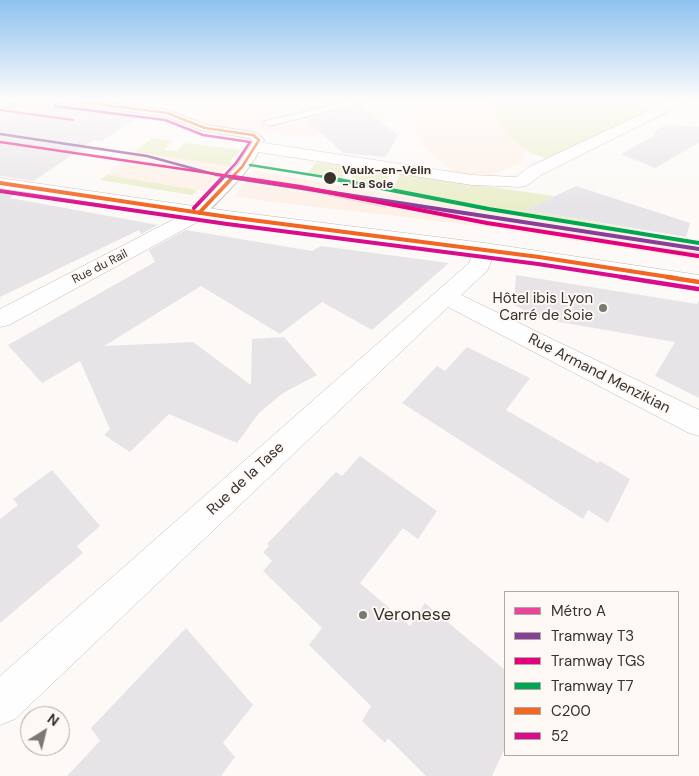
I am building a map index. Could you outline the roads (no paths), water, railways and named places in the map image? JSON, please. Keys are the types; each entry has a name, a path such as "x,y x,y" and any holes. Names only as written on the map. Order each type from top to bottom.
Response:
{"street":[{"path":"258,147 472,180 520,182 535,170 608,135"},
{"path":"0,182 199,213 485,249 699,282"},
{"name":"Rue du Rail","path":"0,319 199,213"},
{"name":"Rue de la Tase","path":"0,704 479,266 485,249"},
{"name":"Rue Armand Menzikian","path":"445,296 699,424"}],"lane":[{"path":"199,213 258,147 259,140 253,135"}],"tram line":[{"name":"T3","path":"8,135 147,156 217,175 699,249"},
{"name":"TGS","path":"0,142 301,187 487,223 698,256"},
{"name":"T7","path":"250,165 330,178 489,209 699,243"},
{"path":"269,183 385,207"},
{"path":"638,246 699,253"}],"place":[{"name":"Vaulx-en-Velin - La Soie","path":"330,178"},
{"name":"Hôtel ibis Lyon Carré de Soie","path":"603,308"},
{"name":"Veronese","path":"363,615"}]}
